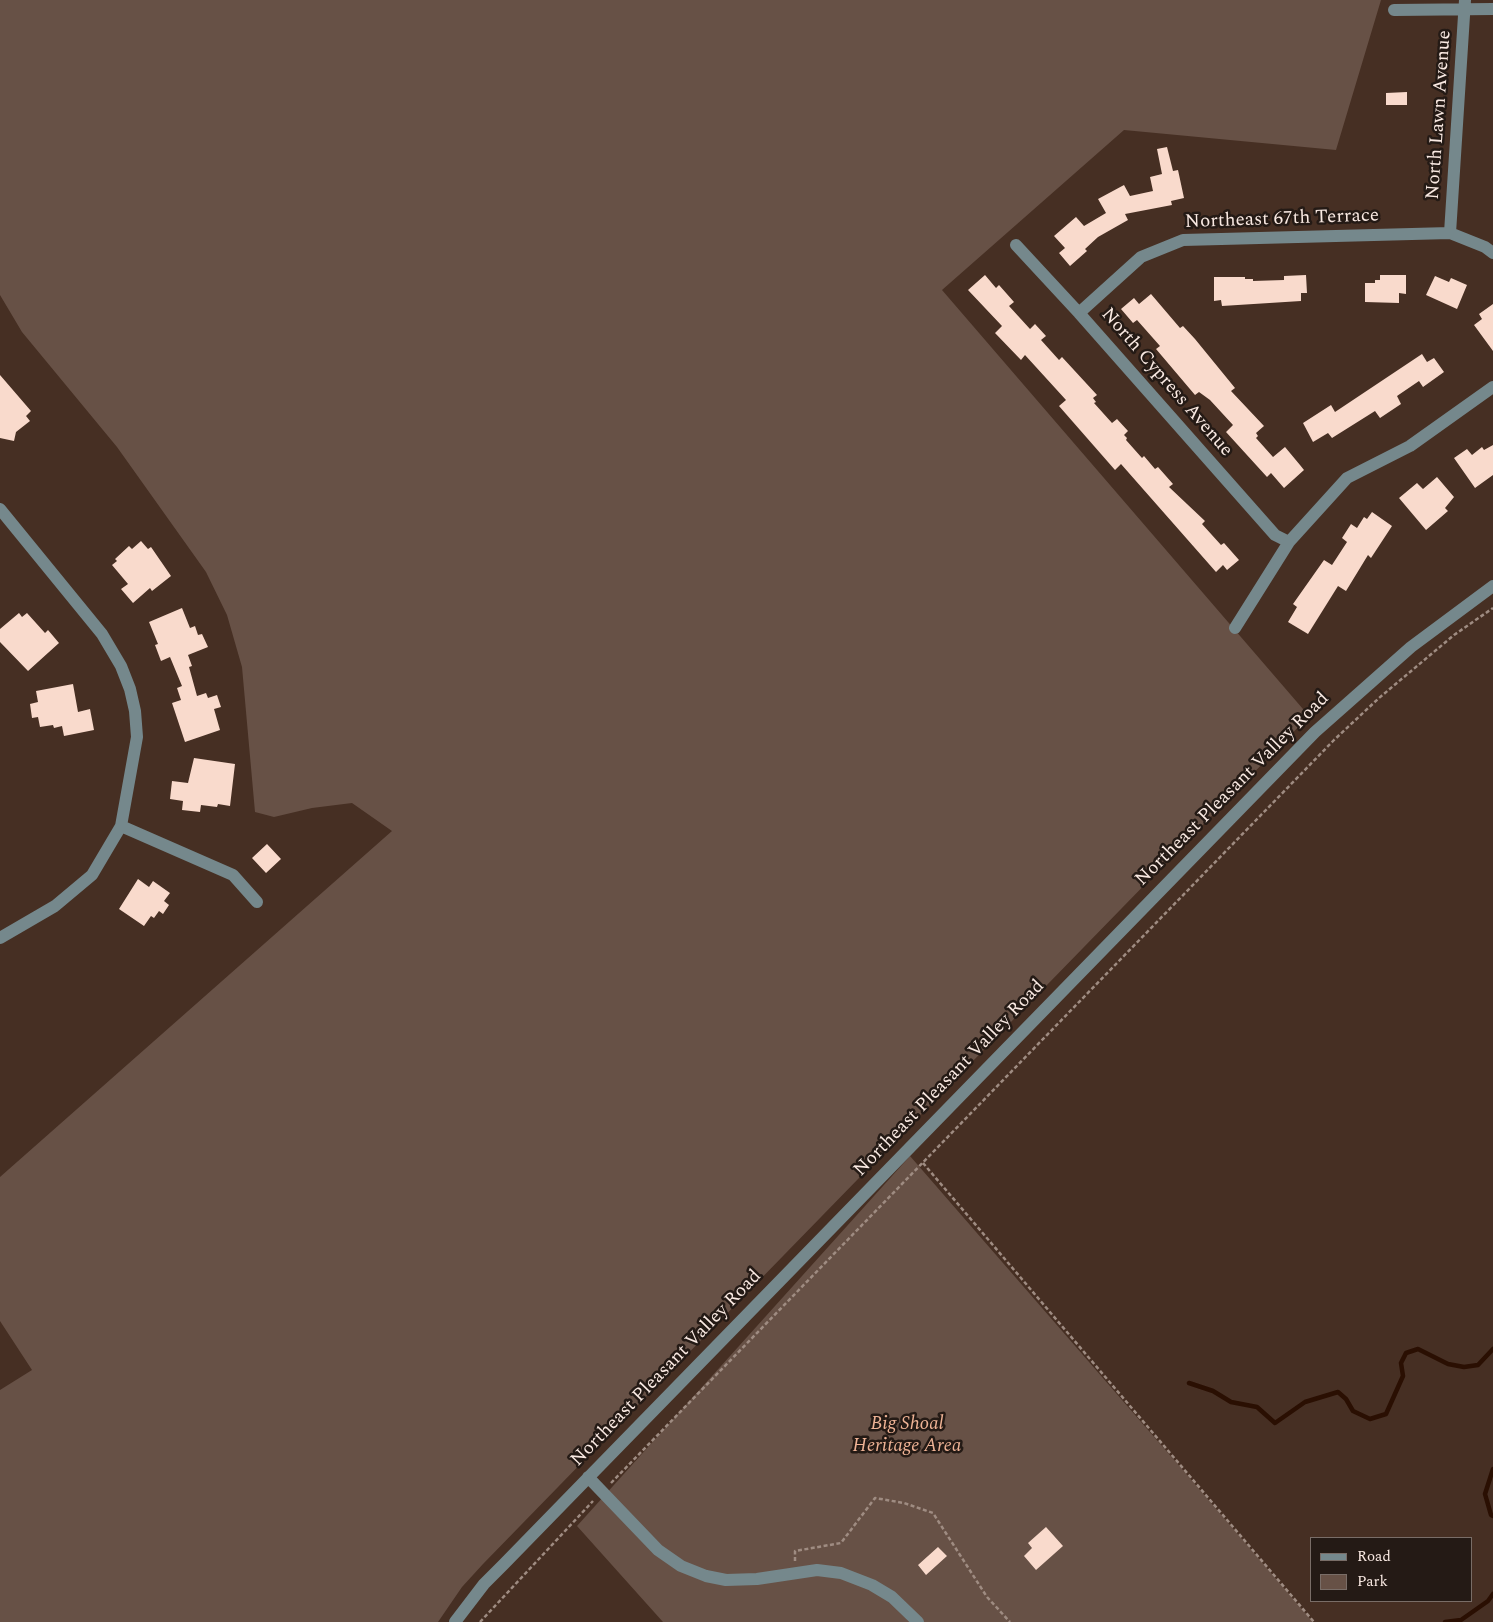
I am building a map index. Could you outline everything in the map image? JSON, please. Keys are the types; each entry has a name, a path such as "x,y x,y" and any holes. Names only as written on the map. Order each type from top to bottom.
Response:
{"street":[{"path":"1394,10 1465,5 1493,9"},
{"name":"North Lawn Avenue","path":"1450,233 1465,5"},
{"path":"1450,233 1485,246 1493,253"},
{"name":"Northeast 67th Terrace","path":"1079,313 1141,257 1183,240 1450,233"},
{"name":"North Cypress Avenue","path":"1016,246 1079,313 1275,535 1289,542"},
{"path":"1235,628 1289,542 1347,478 1410,446 1493,387"},
{"path":"0,509 102,634 121,666 130,689 135,711 137,737 121,826 92,875 55,906 0,938"},
{"name":"Northeast Pleasant Valley Road","path":"455,1622 484,1584 1315,732 1411,647 1493,586"},
{"path":"121,826 233,875 257,902"},
{"path":"588,1477 658,1550 681,1566 706,1576 726,1580 757,1579 818,1570 841,1573 872,1585 892,1597 918,1622"}],"path":[{"path":"480,1622 602,1492 1334,740 1386,691 1454,635 1493,608"},
{"path":"923,1163 1314,1622"},
{"path":"795,1572 795,1551 841,1543 874,1498 904,1503 933,1513 987,1597 1010,1622"}],"green space":[{"path":"0,0 1381,0 1336,150 1124,130 942,290 1309,716 483,1564 462,1587 438,1622 0,1622 0,1390 32,1370 0,1321 0,1177 392,831 352,803 312,808 274,817 255,812 242,667 227,615 206,572 117,447 22,332 0,295"},
{"name":"Big Shoal Heritage Area","path":"910,1156 1313,1622 663,1622 577,1526"}],"building":[{"path":"1407,92 1407,105 1386,105 1386,93"},
{"path":"1167,147 1173,171 1178,170 1184,198 1171,201 1172,205 1125,214 1128,220 1098,237 1085,249 1087,251 1070,266 1059,253 1065,248 1054,236 1076,217 1084,226 1106,213 1098,199 1124,185 1130,196 1153,191 1150,177 1162,174 1157,149"},
{"path":"985,275 996,288 999,285 1014,302 1009,306 1030,329 1035,324 1046,336 1041,340 1059,360 1062,357 1097,395 1093,398 1096,402 1094,403 1112,423 1117,419 1128,431 1124,435 1127,438 1126,440 1155,469 1158,467 1173,484 1169,487 1205,521 1202,524 1221,545 1224,543 1239,560 1227,570 1223,565 1216,572 1121,464 1115,470 1059,406 1066,400 1025,355 1021,360 995,333 1002,326 968,290"},
{"path":"1306,275 1307,293 1301,293 1301,301 1222,306 1221,300 1214,301 1214,277 1245,277 1245,279 1253,279 1253,281 1284,280 1284,276"},
{"path":"1380,275 1406,275 1406,294 1399,293 1399,303 1365,302 1365,283 1375,283 1375,280 1380,280"},
{"path":"1435,276 1449,282 1451,278 1467,285 1457,309 1426,295"},
{"path":"1151,294 1180,328 1183,326 1195,339 1235,388 1231,391 1264,426 1256,433 1258,436 1256,438 1273,457 1285,447 1304,470 1284,488 1271,473 1267,477 1226,432 1233,425 1210,400 1199,392 1195,395 1156,349 1160,346 1137,320 1133,323 1121,309 1134,298 1139,304"},
{"path":"1493,304 1493,351 1474,325 1482,319 1479,314"},
{"path":"1422,354 1427,362 1434,358 1444,372 1423,387 1419,381 1397,396 1401,404 1380,418 1375,411 1332,438 1328,433 1313,442 1303,423 1331,405 1335,412"},
{"path":"0,375 31,411 26,416 30,421 16,432 14,441 0,438"},
{"path":"1493,445 1493,475 1475,488 1454,458 1467,449 1472,455 1482,447 1484,450"},
{"path":"1437,477 1454,497 1445,508 1448,511 1426,530 1399,498 1417,483 1423,489"},
{"path":"1372,512 1392,526 1371,558 1368,555 1346,591 1338,586 1308,634 1288,622 1297,607 1293,604 1324,560 1332,565 1347,542 1342,538 1351,524 1357,528 1364,517 1367,519"},
{"path":"141,541 148,549 151,547 171,576 152,591 150,588 133,603 121,589 128,584 112,565 117,561 115,559 129,546 132,549"},
{"path":"182,608 190,628 195,626 198,635 202,634 208,647 188,655 192,666 189,667 197,696 206,693 208,698 217,695 221,707 214,709 220,730 185,742 172,703 181,700 177,688 182,686 170,657 161,661 155,645 158,644 149,622"},
{"path":"19,613 22,617 27,613 45,633 48,630 59,643 28,671 0,642 0,629"},
{"path":"73,684 78,712 90,709 94,730 64,736 62,726 54,728 53,725 40,727 38,717 32,718 30,704 38,702 36,691"},
{"path":"194,758 235,764 230,806 218,804 217,807 201,805 200,812 182,810 183,801 170,799 172,781 188,783"},
{"path":"267,844 281,859 266,873 252,858"},
{"path":"138,879 149,887 153,881 170,893 164,901 169,905 163,914 159,911 154,918 151,916 144,926 119,909"},
{"path":"1046,1527 1063,1546 1036,1570 1024,1556 1032,1548 1028,1543"},
{"path":"938,1547 947,1556 926,1575 918,1565"}],"waterway":[{"path":"1189,1383 1213,1391 1231,1402 1257,1407 1275,1423 1305,1402 1338,1392 1346,1399 1353,1411 1370,1419 1386,1414 1403,1376 1401,1363 1406,1353 1418,1349 1448,1364 1464,1367 1478,1365 1493,1349"},
{"path":"1493,1469 1485,1494 1491,1515 1493,1516"},
{"path":"1445,1622 1461,1620 1488,1601 1493,1594"}]}
